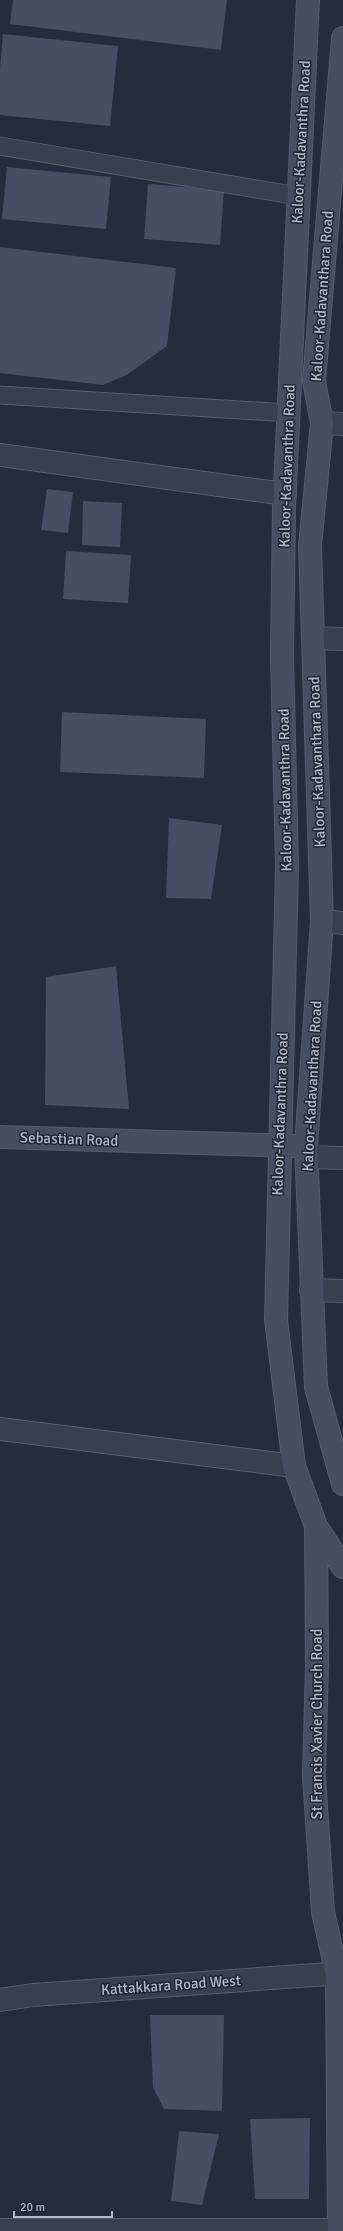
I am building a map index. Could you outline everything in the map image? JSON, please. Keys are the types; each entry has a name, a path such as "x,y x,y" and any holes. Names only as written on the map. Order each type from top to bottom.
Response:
{"main road":[{"name":"Kaloor-Kadavanthra Road","path":"308,0 284,494 282,655 286,867 276,1320 294,1466 316,1526 343,1567"},
{"name":"Kaloor-Kadavanthara Road","path":"343,38 340,119 314,381 322,423 310,546 313,638 333,922 307,1152 311,1290 316,1387 343,1484"},
{"name":"Sebastian Road","path":"0,1136 280,1146 307,1152"},
{"name":"St Francis Xavier Church Road","path":"316,1526 317,1664 314,1776 323,1912 340,1973 341,2230"}],"street":[{"path":"322,423 343,424"},
{"path":"0,455 284,494"},
{"path":"313,638 343,639"},
{"path":"307,1152 343,1158"},
{"path":"311,1290 343,1291"},
{"path":"0,1429 294,1466"},
{"name":"Kattakkara Road West","path":"0,2000 33,1994 340,1973"},
{"path":"0,2230 341,2230"}],"lane":[{"path":"0,146 298,196"},
{"path":"0,395 289,413"}],"building":[{"path":"13,0 227,0 221,50 10,24"},
{"path":"3,34 118,46 110,126 0,115 0,68"},
{"path":"7,167 111,177 106,229 2,219"},
{"path":"148,184 224,190 220,245 144,239"},
{"path":"0,247 176,268 167,346 127,375 103,385 0,373"},
{"path":"47,489 73,492 68,533 41,530"},
{"path":"83,501 122,503 120,547 82,545"},
{"path":"66,551 131,555 128,603 63,599"},
{"path":"62,712 206,719 204,778 60,772"},
{"path":"169,818 222,825 211,899 166,898"},
{"path":"116,966 129,1109 45,1105 46,977"},
{"path":"150,2015 224,2015 222,2111 164,2109 153,2087"},
{"path":"310,2118 309,2199 255,2199 250,2119"},
{"path":"179,2131 219,2134 202,2205 171,2201"}]}
